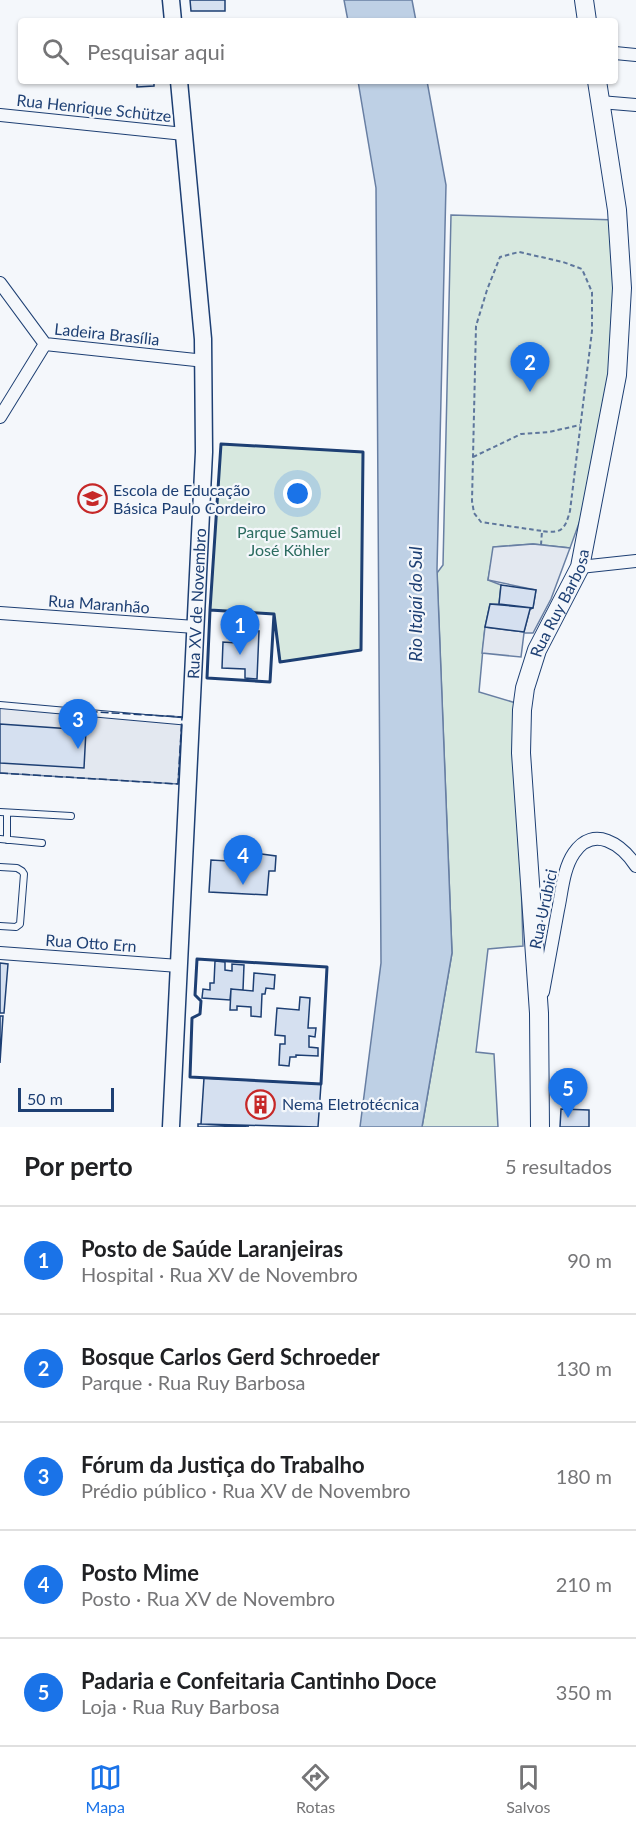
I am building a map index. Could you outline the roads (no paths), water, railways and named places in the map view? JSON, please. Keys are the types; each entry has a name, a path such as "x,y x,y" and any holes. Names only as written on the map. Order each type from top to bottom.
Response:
{"main road":[{"path":"171,0 173,18"},
{"path":"584,0 587,18"},
{"name":"Rua XV de Novembro","path":"171,1127 204,453 205,362 179,84"},
{"name":"Rua Ruy Barbosa","path":"540,1127 538,1014 521,753 522,710 527,679 537,650 580,567 612,410 621,330 622,288 617,210 597,84"}],"street":[{"path":"618,53 636,55"},
{"path":"600,102 636,105"},
{"name":"Rua Henrique Schütze","path":"0,116 184,134"},
{"name":"Ladeira Brasília","path":"0,284 45,344 205,362"},
{"path":"0,417 45,344"},
{"path":"580,567 636,561"},
{"name":"Rua Maranhão","path":"0,613 195,627"},
{"name":"Rua Urubici","path":"538,1014 564,878 574,853 584,843 599,839 612,841 636,867"},
{"name":"Rua Otto Ern","path":"0,953 179,966"}],"lane":[{"path":"0,705 98,716 191,722"},
{"path":"42,843 3,840 4,813 71,816"},
{"path":"0,867 17,868 24,874 20,924 16,927 0,926"}],"water":[{"path":"344,0 412,0 415,18 347,18"},
{"name":"Rio Itajaí do Sul","path":"359,84 428,84 446,185 437,569 452,953 422,1127 360,1127 381,963 376,188"}],"place":[{"name":"Bosque Carlos Gerd Schroeder","path":"530,392"},
{"name":"Escola de Educação Básica Paulo Cordeiro","path":"92,499"},
{"name":"Posto de Saúde Laranjeiras","path":"240,655"},
{"name":"Fórum da Justiça do Trabalho","path":"78,749"},
{"name":"Posto Mime","path":"243,885"},
{"name":"Nema Eletrotécnica","path":"261,1104"},
{"name":"Padaria e Confeitaria Cantinho Doce","path":"568,1118"}],"park label":[{"name":"Parque Samuel José Köhler","path":"289,541"}]}
